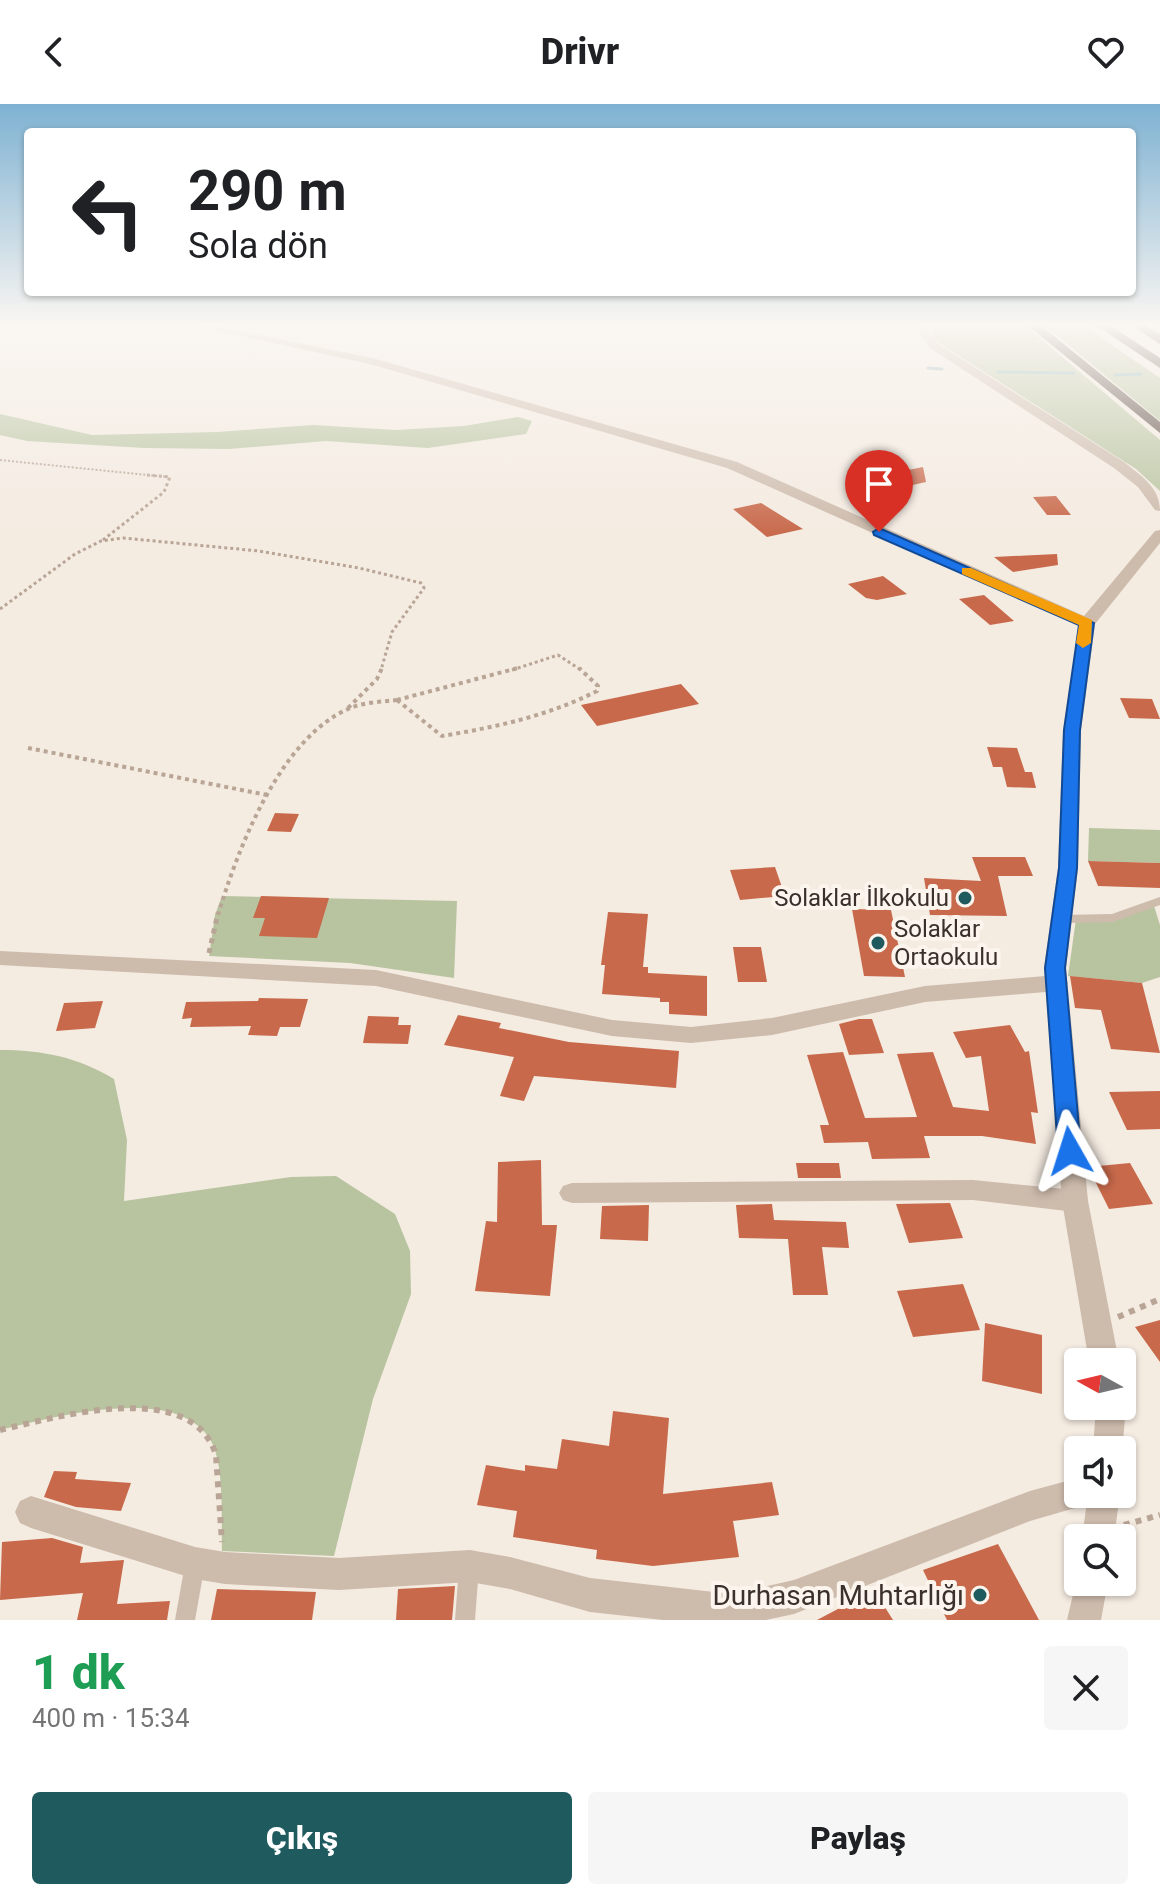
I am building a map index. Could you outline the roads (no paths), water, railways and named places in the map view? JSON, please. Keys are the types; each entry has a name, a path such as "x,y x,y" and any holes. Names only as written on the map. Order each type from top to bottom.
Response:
{"highway":[{"path":"1118,395 1160,429"}],"street":[{"path":"489,395 732,465 1087,623"},
{"path":"1010,395 1119,465 1143,484 1160,507"},
{"path":"1102,1348 1075,1201 1055,968 1068,868 1072,730 1087,623 1160,534"},
{"path":"0,958 323,972 420,984 622,1031 658,1035 745,1031 921,995 1057,983"},
{"path":"572,1193 973,1190 1075,1201"},
{"path":"31,1512 210,1566 339,1574 470,1566 510,1573 590,1595 665,1606 732,1611 786,1599 1030,1506 1064,1497"},
{"path":"1084,1620 1088,1596"}],"lane":[{"path":"1061,919 1113,918 1160,901"},
{"path":"185,1620 210,1566"},
{"path":"465,1620 470,1566"},
{"path":"760,1620 786,1599"}],"place":[{"name":"Solaklar İlkokulu","path":"965,898"},
{"name":"Solaklar Ortaokulu","path":"878,943"},
{"name":"Durhasan Muhtarlığı","path":"980,1595"}]}
